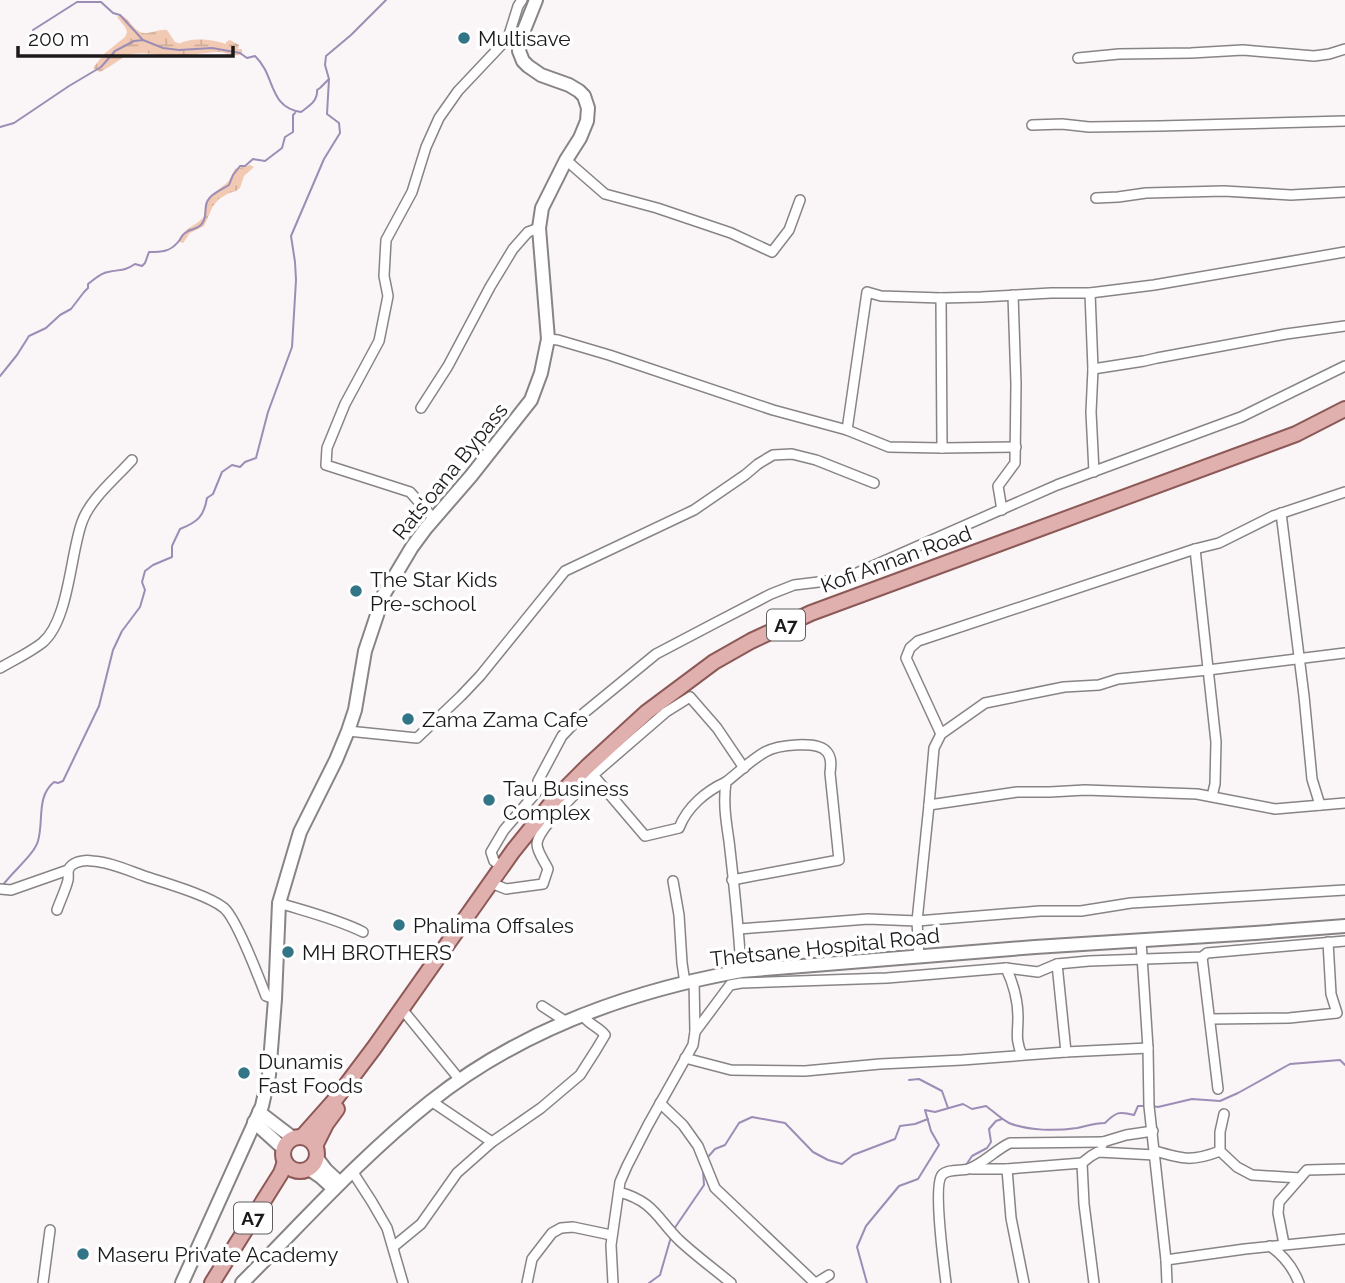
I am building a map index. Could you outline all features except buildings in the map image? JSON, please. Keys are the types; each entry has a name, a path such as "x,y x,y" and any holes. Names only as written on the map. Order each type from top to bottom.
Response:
{"main road":[{"name":"Kofi Annan Road","path":"215,1278 232,1259 289,1177 300,1154 334,1101 502,867 554,800 647,712 714,662 751,641 823,608 1296,434 1345,409"}],"street":[{"path":"434,519 410,492 326,466 327,448 345,404 379,341 388,296 384,276 386,240 412,192 439,118 458,91 508,38 522,0"},
{"name":"Rats'oana Bypass","path":"182,1283 257,1117 269,1075 279,903 300,832 348,731 355,710 365,651 384,594 412,547 531,400 541,373 548,339 539,228 542,208 580,138 587,121 587,104 579,91 541,75 523,61 519,51 520,40 536,0"},
{"path":"1078,58 1243,50 1314,56 1345,49"},
{"path":"1032,125 1090,127 1345,121"},
{"path":"566,160 605,194 732,233 772,252 789,230 800,200"},
{"path":"1096,198 1146,193 1224,191 1291,195 1345,192"},
{"path":"421,408 448,366 513,249 528,232 539,228"},
{"path":"847,430 867,292 881,296 941,298 1090,293 1181,281 1345,253"},
{"path":"1090,293 1094,472"},
{"path":"1002,510 998,486 1015,463 1016,447 1013,295"},
{"path":"941,298 942,448"},
{"path":"1093,369 1345,326"},
{"path":"548,339 610,355 773,410 847,430 890,447 1016,447"},
{"path":"502,867 494,862 491,852 504,830 540,788 538,781 562,736 584,713 656,654 794,585 843,579 1056,485 1241,417 1345,366"},
{"path":"348,731 417,738 480,676 565,571 694,510 773,455 800,455 874,484"},
{"path":"0,668 43,642 54,629 82,522 90,506 132,460"},
{"path":"941,734 906,658 910,648 918,641 1219,543 1273,516 1345,492"},
{"path":"1281,513 1312,779 1320,805"},
{"path":"1195,549 1216,742 1212,796"},
{"path":"919,957 917,921 934,748 941,734 985,703 1064,687 1099,685 1118,679 1345,653"},
{"path":"491,883 506,888 543,884 548,869 538,850 537,843 541,834 593,775 667,712 690,697 717,728 744,768"},
{"path":"593,775 645,836 679,828 691,808 712,789 726,782 767,750 793,744 821,748 827,752 831,759 830,773 839,860 732,880"},
{"path":"726,782 724,801 739,929 741,971"},
{"path":"929,805 1017,792 1086,790 1212,796 1219,800 1275,809 1345,803"},
{"path":"0,889 11,890 68,870 77,862 90,860 112,864 196,895 225,909 241,936 266,996 275,999"},
{"path":"57,910 68,878 68,870"},
{"path":"613,1283 611,1235 620,1182 626,1166 693,1045 695,1032 690,982 682,962 679,915 673,881"},
{"path":"739,929 869,919 917,921 1040,911 1081,911 1131,903 1345,890"},
{"path":"279,903 338,920 363,932"},
{"name":"Thetsane Hospital Road","path":"242,1283 352,1171 431,1101 520,1043 603,1006 741,971 1345,926"},
{"path":"1141,941 1149,1106 1167,1283"},
{"path":"695,1032 730,985 741,983 887,978 1006,968 1038,972 1057,964 1202,957 1207,953 1345,941"},
{"path":"1210,1019 1289,1018 1337,1013 1331,987 1328,942"},
{"path":"1202,957 1218,1089"},
{"path":"1057,964 1066,1052"},
{"path":"1006,968 1014,988 1019,1016 1017,1045 1022,1055"},
{"path":"542,1006 565,1021"},
{"path":"402,1009 460,1080"},
{"path":"393,1247 421,1224 457,1173 492,1142 541,1108 580,1075 605,1035 586,1021 583,1015"},
{"path":"685,1058 731,1070 806,1071 1148,1048"},
{"path":"431,1101 492,1142"},
{"path":"660,1103 683,1125 698,1146 715,1188 816,1283 830,1275"},
{"path":"1224,1114 1220,1151 1237,1167 1252,1175 1300,1178"},
{"path":"257,1117 300,1154 321,1177 337,1186"},
{"path":"970,1169 1010,1143 1103,1142 1153,1131"},
{"path":"1098,1152 1103,1142"},
{"path":"946,1283 939,1187 944,1173 970,1169 1082,1163 1098,1152 1155,1153 1191,1159 1220,1151"},
{"path":"1082,1163 1094,1283"},
{"path":"1007,1169 1011,1219 1024,1283"},
{"path":"1284,1244 1278,1213 1279,1202 1307,1170 1345,1169"},
{"path":"352,1171 387,1228 402,1283"},
{"path":"619,1192 641,1201 659,1215 678,1238 731,1283"},
{"path":"527,1283 532,1259 552,1233 561,1228 573,1227 611,1235"},
{"path":"43,1283 50,1230"},
{"path":"1166,1259 1345,1239"},
{"path":"1270,1246 1291,1266 1299,1283"}],"green space":[{"path":"120,15 143,33 167,30 175,42 181,44 202,40 226,44 230,40 239,45 238,49 242,49 242,54 216,52 171,56 139,53 125,57 100,72 93,68 127,32 117,17"},
{"path":"250,165 254,167 244,176 240,188 219,199 204,226 190,233 183,243 180,242 179,239 185,231 204,217 205,204 209,197 228,182 235,169"}],"waterway":[{"path":"0,127 14,123 101,67 115,51 134,41 143,40 163,48 212,48 240,53 247,58 255,56 262,64 277,97 290,109 301,112 312,103 317,90 329,79 325,65 326,56 386,0"},
{"path":"33,30 77,2 101,2 113,13 120,15 142,39"},
{"path":"3,885 36,846 45,795 54,782 63,781 99,706 113,650 122,631 140,607 145,590 142,582 145,571 172,557 172,546 180,529 199,518 222,472 232,465 240,467 256,458 268,412 292,347 296,280 291,236 324,159 340,133 339,123 327,114 329,79"},
{"path":"0,376 29,336 46,328 71,309 88,288 88,284 97,277 135,264 142,266 149,252 168,250 185,233 199,226 204,220 209,199 229,185 240,166 245,166 253,159 265,161 282,148 285,137 293,132 295,113"},
{"path":"1152,1106 1192,1099 1220,1101 1290,1064 1340,1060 1345,1065"},
{"path":"909,1080 919,1079 942,1091 948,1108"},
{"path":"867,1283 857,1247 866,1226 899,1186 918,1179 939,1145 931,1131 925,1110 935,1112 963,1104 972,1109 986,1106 1009,1123 1025,1128 1052,1130 1105,1123 1121,1113 1134,1115 1138,1106 1146,1106"},
{"path":"707,1158 715,1149 725,1145 739,1123 752,1117 785,1123 813,1152 842,1164 853,1155 895,1139 900,1126 928,1119"},
{"path":"966,1165 972,1156 987,1148 991,1142 989,1129 1002,1119"},
{"path":"674,1229 704,1185 703,1170"},
{"path":"649,1283 660,1275 671,1237"}],"place":[{"name":"Multisave","path":"464,38"},
{"name":"The Star Kids Pre-school","path":"356,591"},
{"name":"Zama Zama Cafe","path":"408,719"},
{"name":"Tau Business Complex","path":"489,800"},
{"name":"Phalima Offsales","path":"399,925"},
{"name":"MH BROTHERS","path":"288,952"},
{"name":"Dunamis Fast Foods","path":"244,1073"},
{"name":"Maseru Private Academy","path":"83,1254"}]}
